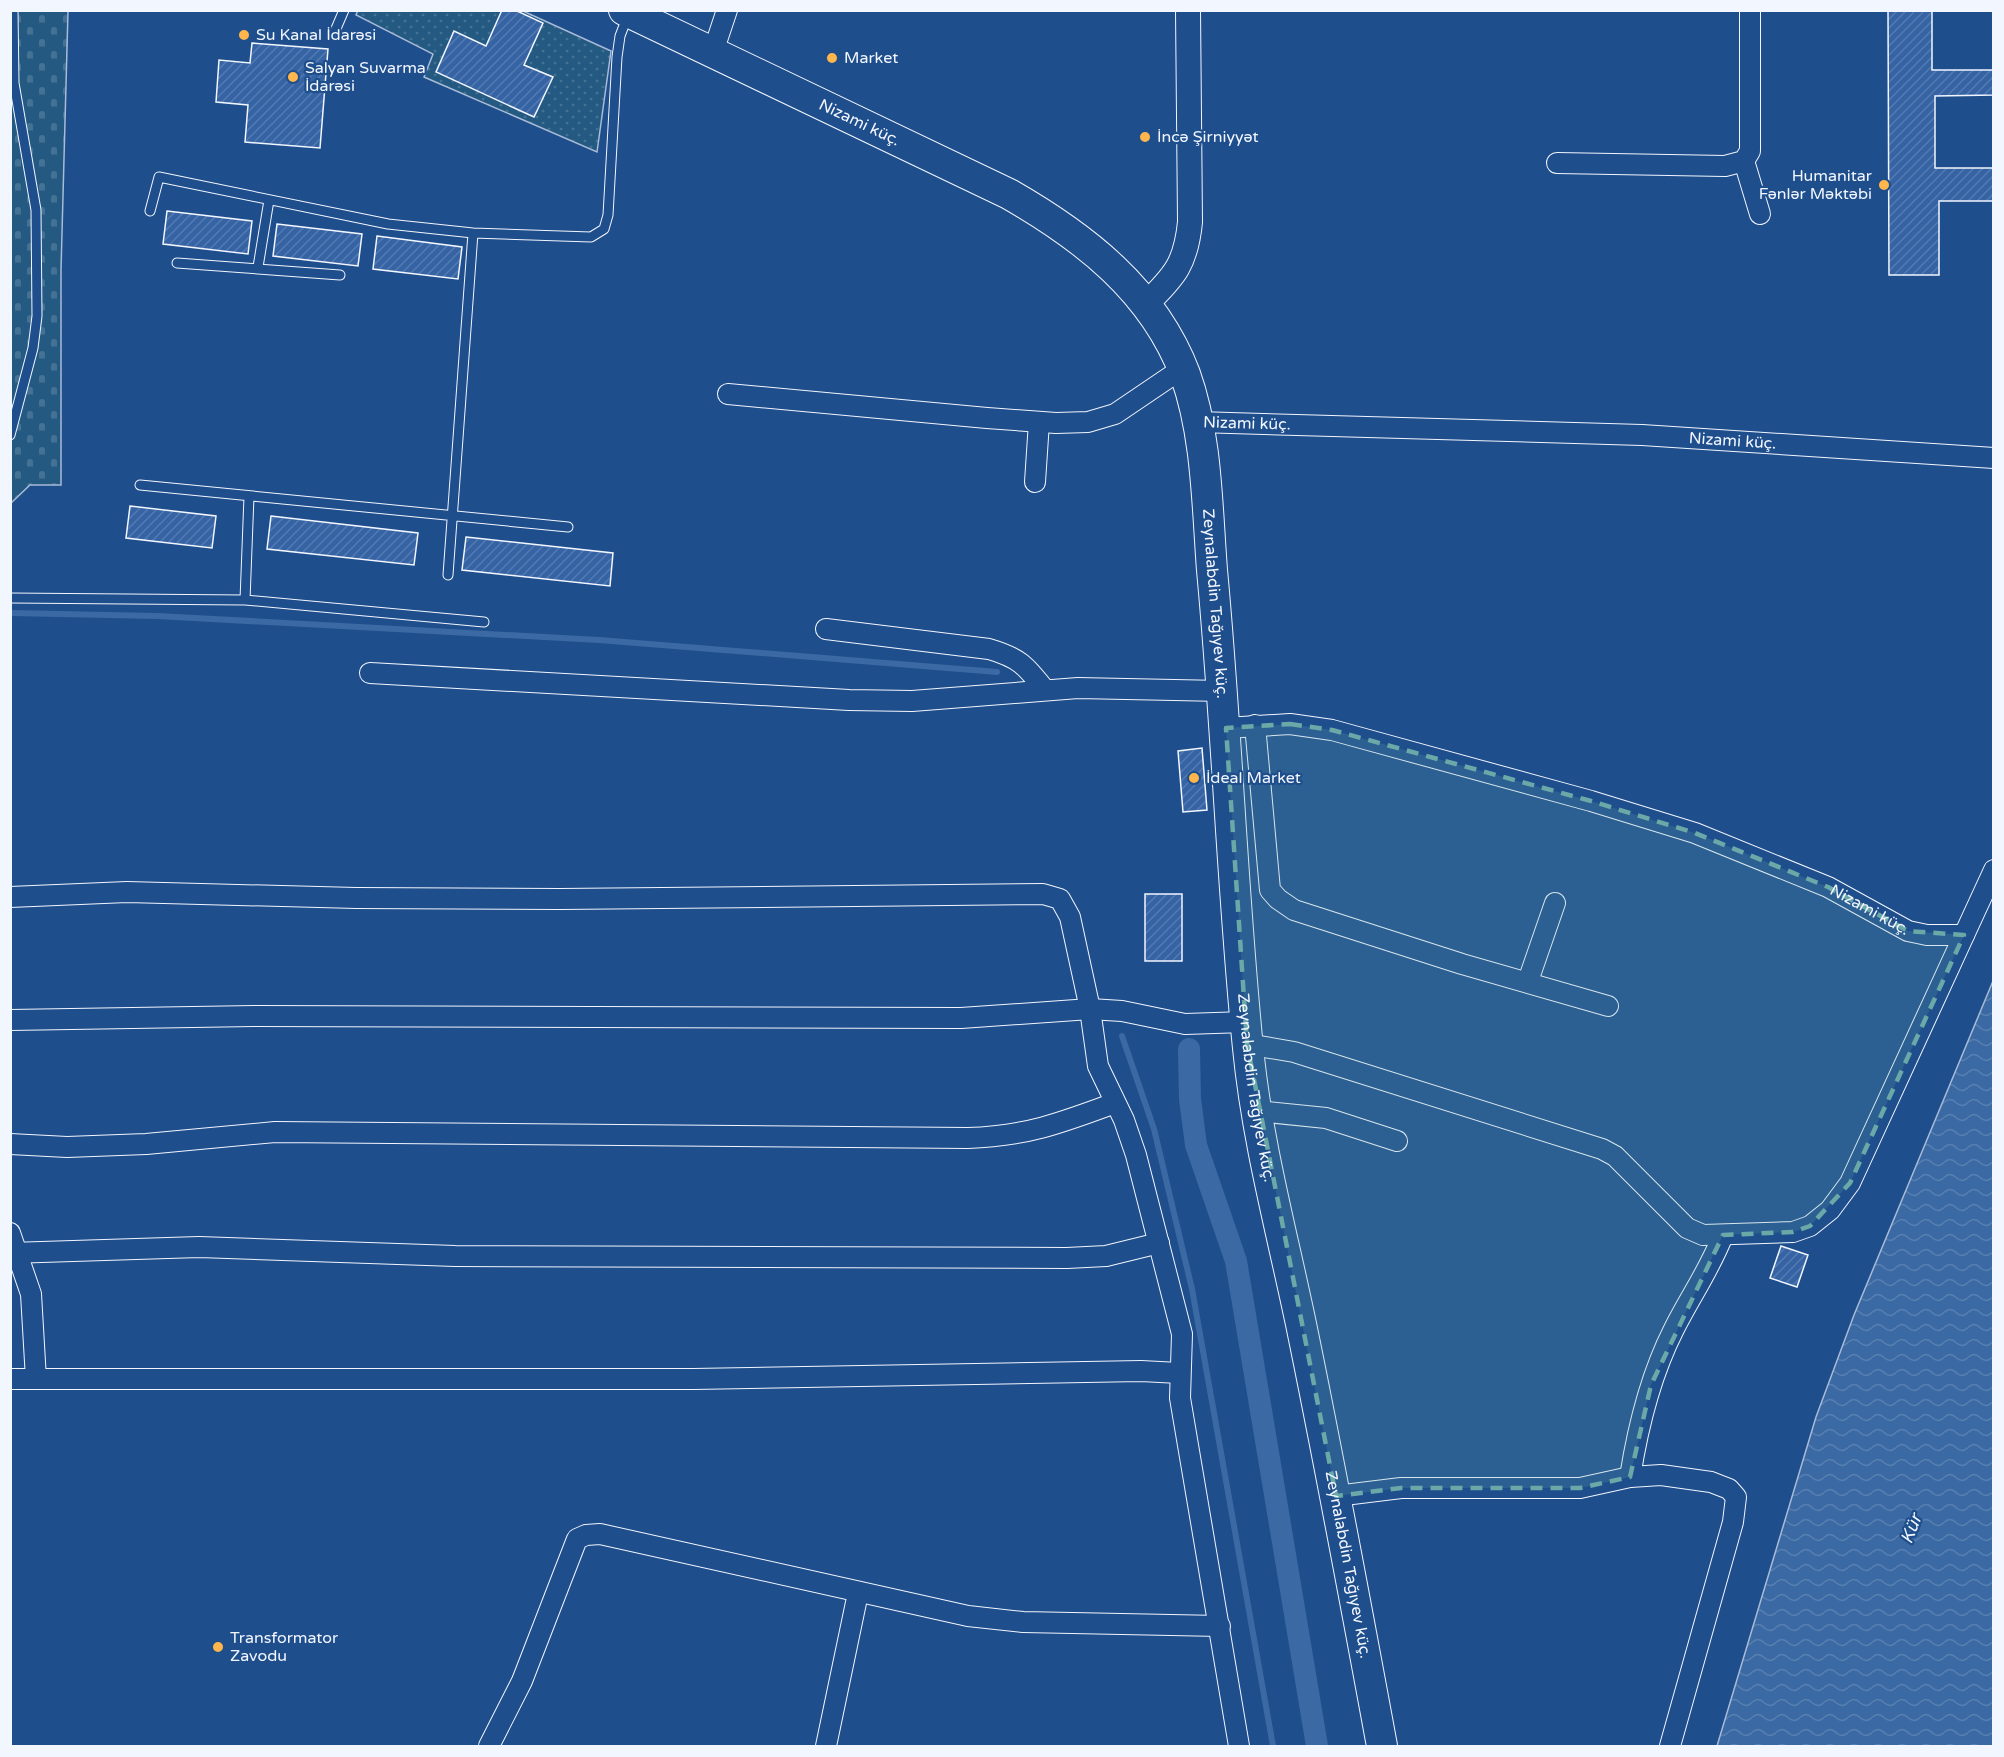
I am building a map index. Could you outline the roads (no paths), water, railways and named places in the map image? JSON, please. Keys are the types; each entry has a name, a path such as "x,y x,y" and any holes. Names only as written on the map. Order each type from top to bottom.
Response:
{"main road":[{"name":"Nizami küç.","path":"626,12 1010,194 1047,216 1107,262 1146,304 1161,324 1183,368 1197,422"},
{"name":"Zeynalabdin Tağıyev küç.","path":"1197,422 1226,728 1246,1033 1257,1111 1336,1496 1382,1746"}],"street":[{"path":"713,52 727,10"},
{"path":"1146,304 1172,279 1182,264 1188,245 1188,10"},
{"path":"1557,162 1725,166 1744,161 1750,151 1750,10"},
{"path":"1744,161 1760,214"},
{"path":"728,394 1039,422 1088,422 1115,414 1183,368"},
{"path":"1035,482 1039,422"},
{"name":"Nizami küç.","path":"1197,422 1642,435 1994,458"},
{"path":"826,628 1008,654 1023,662 1045,690"},
{"path":"370,673 849,700 912,701 1078,688 1222,691"},
{"name":"Nizami küç.","path":"1226,728 1290,724 1332,730 1591,801 1695,833 1828,886 1908,931 1927,935 1964,935"},
{"path":"1255,725 1270,890 1278,899 1305,913 1462,964 1528,981 1608,1006"},
{"path":"10,1020 254,1016 961,1018 1090,1009 1122,1011 1246,1033 1294,1052 1602,1149 1615,1156 1687,1228 1703,1235 1793,1232 1810,1226 1830,1210 1850,1183 1994,870"},
{"path":"10,897 127,892 526,899 1043,894 1060,899 1070,917 1090,1009 1098,1066 1136,1155 1182,1334 1180,1398 1239,1746"},
{"path":"1528,981 1555,903"},
{"path":"10,1144 67,1147 146,1144 275,1132 1003,1137 1041,1130 1115,1103"},
{"path":"1257,1111 1326,1118 1397,1141"},
{"path":"10,1233 14,1253 31,1294 36,1379"},
{"path":"1629,1477 1637,1431 1651,1385 1674,1329 1713,1263 1723,1235"},
{"path":"14,1253 199,1247 455,1256 1067,1258 1106,1256 1159,1244"},
{"path":"10,1379 693,1379 1141,1371 1179,1373"},
{"path":"1336,1496 1401,1488 1580,1488 1629,1477 1661,1475 1711,1482 1729,1489 1736,1497 1733,1522 1671,1746"},
{"path":"489,1746 526,1672 577,1539 586,1534 600,1534 968,1616 1023,1622 1220,1626"},
{"path":"826,1746 858,1593"}],"lane":[{"path":"10,435 33,348 37,316 36,210 14,83 13,10"},
{"path":"335,31 344,10"},
{"path":"150,211 159,177 355,219 473,233 591,237 604,229 608,215 617,57 626,12"},
{"path":"258,267 269,200"},
{"path":"448,574 473,233"},
{"path":"177,262 340,275"},
{"path":"140,485 568,527"},
{"path":"244,600 249,496"},
{"path":"10,598 244,600 484,622"}],"water":[{"name":"Kür","path":"1993,981 1993,1746 1717,1746 1816,1417 1854,1315"}],"waterway":[{"path":"10,613 157,616 599,640 997,672"},
{"path":"1122,1036 1154,1129 1192,1289 1273,1746"},
{"path":"1189,1049 1190,1099 1196,1145 1236,1261 1317,1746"}],"place":[{"name":"Su Kanal İdarəsi","path":"244,35"},
{"name":"Market","path":"832,58"},
{"name":"Salyan Suvarma İdarəsi","path":"293,77"},
{"name":"İncə Şirniyyət","path":"1145,137"},
{"name":"Humanitar Fənlər Məktəbi","path":"1884,185"},
{"name":"İdeal Market","path":"1194,778"},
{"name":"Transformator Zavodu","path":"218,1647"}]}
